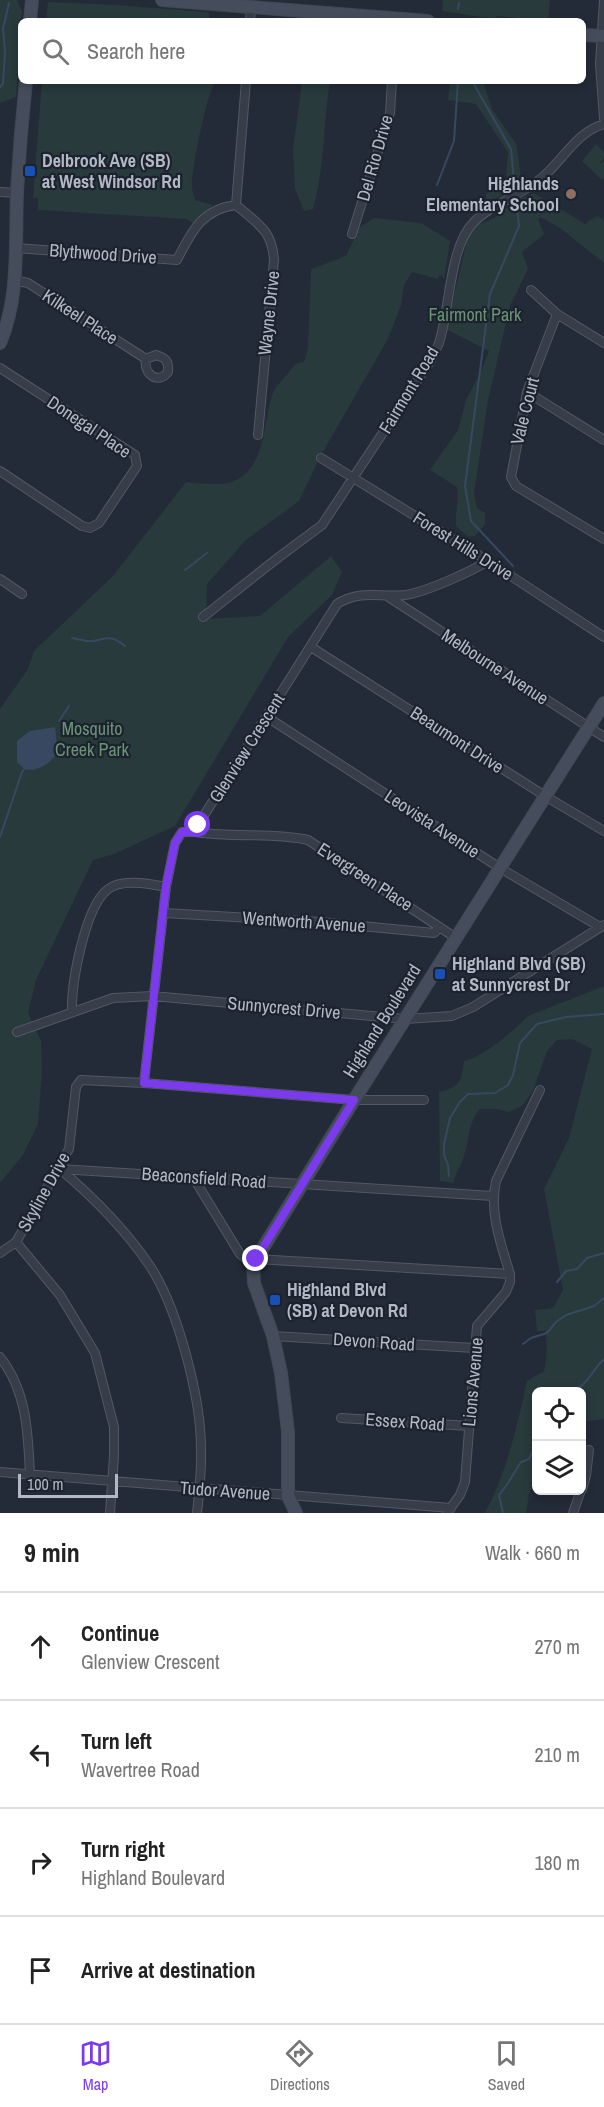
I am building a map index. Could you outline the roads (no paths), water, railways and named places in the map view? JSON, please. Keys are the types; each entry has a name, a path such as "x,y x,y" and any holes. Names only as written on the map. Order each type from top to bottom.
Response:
{"street":[{"path":"30,18 32,0"},
{"path":"162,0 383,18"},
{"path":"604,0 600,80 604,119"},
{"path":"250,18 251,8"},
{"path":"586,35 602,36"},
{"path":"0,343 9,319 13,280 26,84"},
{"path":"236,206 246,84"},
{"name":"Del Rio Drive","path":"352,234 390,113 392,84"},
{"name":"Fairmont Road","path":"203,617 322,525 355,478 431,360 439,342 463,238 468,229 480,216 543,178 585,134 604,124"},
{"path":"0,192 17,193"},
{"name":"Blythwood Drive","path":"16,248 177,260 191,232 206,216 224,207 236,206"},
{"name":"Wayne Drive","path":"236,206 265,230 273,245 274,260 258,435"},
{"name":"Kilkeel Place","path":"13,280 28,283 146,359"},
{"path":"531,290 557,314 604,343"},
{"name":"Vale Court","path":"557,314 527,392 511,477 516,486 604,539"},
{"name":"Donegal Place","path":"0,368 135,455 137,466 99,523 90,528 82,526 0,471"},
{"path":"527,392 604,440"},
{"name":"Forest Hills Drive","path":"321,458 488,561 604,637"},
{"name":"Glenview Crescent","path":"144,1083 166,886 175,843 182,832 195,832 337,604 347,597 363,594 386,596 408,594 470,572 488,561"},
{"path":"0,579 22,594"},
{"name":"Melbourne Avenue","path":"386,596 604,737"},
{"name":"Beaumont Drive","path":"310,647 604,831"},
{"name":"Highland Boulevard","path":"255,1262 354,1100 604,703"},
{"name":"Leovista Avenue","path":"267,717 500,868 602,926"},
{"name":"Evergreen Place","path":"195,832 216,836 290,836 308,840 456,938"},
{"path":"72,1012 71,993 90,914 108,889 123,884 166,886"},
{"name":"Wentworth Avenue","path":"164,913 320,922 434,933 440,927"},
{"name":"Sunnycrest Drive","path":"17,1032 112,998 153,996 405,1019 452,1016 473,1007 602,926"},
{"name":"Skyline Drive","path":"0,1253 16,1242 60,1169 69,1149 76,1087 81,1080 144,1083"},
{"path":"144,1083 354,1100 424,1100"},
{"path":"193,1177 240,1254 255,1262 274,1259 510,1274 497,1228 493,1196 496,1181 540,1090"},
{"path":"60,1169 92,1196 150,1267 181,1335 199,1409 201,1448 197,1513"},
{"name":"Beaconsfield Road","path":"60,1169 302,1184 318,1183 493,1196"},
{"path":"16,1242 60,1294 95,1353 114,1427 110,1513"},
{"path":"255,1262 254,1283 273,1336 281,1373 288,1432 288,1496 296,1513"},
{"name":"Lions Avenue","path":"449,1511 460,1496 465,1482 477,1326 506,1292 510,1274"},
{"name":"Devon Road","path":"273,1336 474,1348"},
{"path":"0,1357 8,1367 23,1405 27,1421 30,1474"},
{"name":"Essex Road","path":"340,1418 469,1426"},
{"path":"586,1476 589,1450"},
{"name":"Tudor Avenue","path":"0,1472 449,1511"},
{"path":"575,1512 580,1495"}],"water":[{"path":"55,727 57,751 48,763 29,770 17,762 17,741 30,731"}],"waterway":[{"path":"0,87 3,84 5,51 3,29 9,3"},
{"path":"458,9 459,3"},
{"path":"437,185 454,141 458,84"},
{"path":"474,84 511,149 515,192"},
{"path":"513,566 471,521 465,486 490,294 519,226 516,198"},
{"path":"185,570 207,553"},
{"path":"72,638 85,641 110,638 125,646"},
{"path":"59,721 69,706"},
{"path":"0,837 22,772 26,767"},
{"path":"449,1176 444,1144 450,1118 460,1102 468,1094 495,1093 508,1085 513,1075 520,1043 537,1024 566,1017 604,1014"},
{"path":"557,1282 566,1271 577,1269 587,1258 604,1253"},
{"path":"523,1344 531,1338 547,1333 566,1315 594,1306 604,1298"},
{"path":"580,1387 604,1359"},
{"path":"503,1513 499,1495 521,1462 529,1459 532,1453"}],"place":[{"name":"Delbrook Ave (SB) at West Windsor Rd","path":"30,171"},
{"name":"Highlands Elementary School","path":"571,194"},
{"name":"Highland Blvd (SB) at Sunnycrest Dr","path":"440,974"},
{"name":"Highland Blvd (SB) at Devon Rd","path":"275,1300"}],"park label":[{"name":"Fairmont Park","path":"475,315"},
{"name":"Mosquito Creek Park","path":"92,739"}]}
